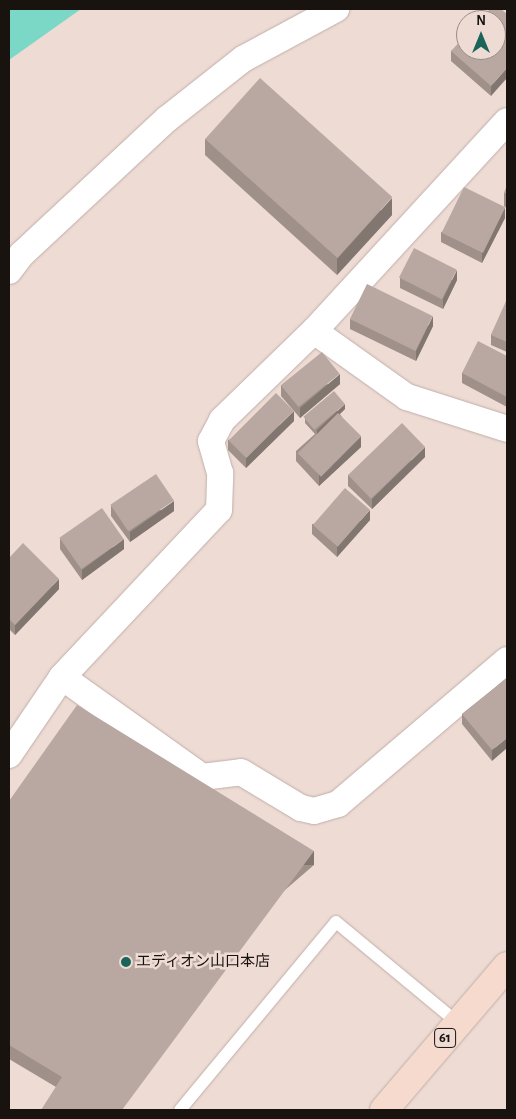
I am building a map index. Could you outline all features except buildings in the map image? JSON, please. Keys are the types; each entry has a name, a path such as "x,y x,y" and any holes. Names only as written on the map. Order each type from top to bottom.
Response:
{"main road":[{"name":"61","path":"384,1110 457,1022 507,966"}],"street":[{"path":"9,271 22,254 167,119 243,59 336,9"},
{"path":"9,755 62,677 220,510 220,473 212,441 222,420 314,331 507,120"},
{"path":"314,331 407,397 507,429"},
{"path":"62,677 202,777 241,772 301,808 314,811 338,804 507,660"}],"lane":[{"path":"180,1110 336,922 457,1022"}],"water":[{"path":"9,9 81,9 9,60"}],"place":[{"name":"エディオン山口本店","path":"126,962"}]}
